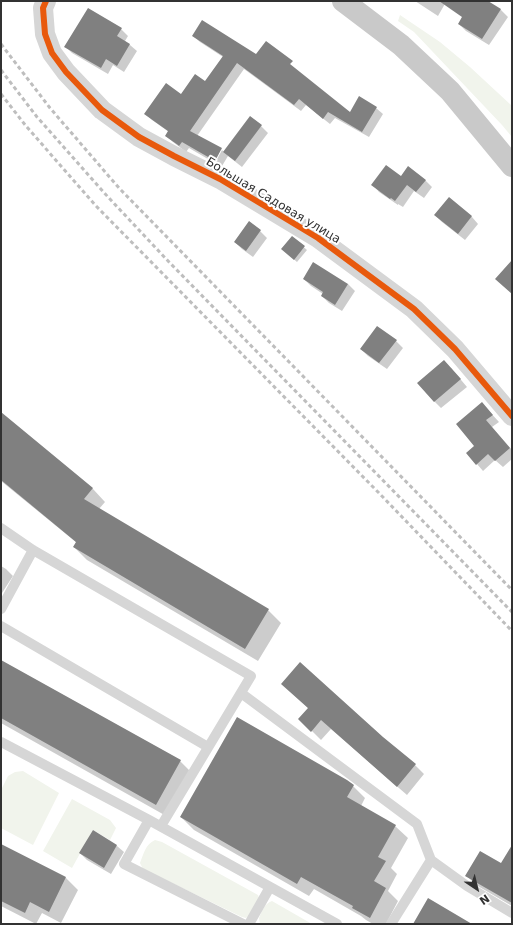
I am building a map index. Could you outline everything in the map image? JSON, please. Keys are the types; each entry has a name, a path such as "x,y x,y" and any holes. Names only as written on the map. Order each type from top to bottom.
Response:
{"main road":[{"path":"343,1 401,45 450,91 512,166"}],"street":[{"name":"Большая Садовая улица","path":"46,1 43,8 45,34 52,53 66,72 102,110 139,137 220,179 318,238 414,309 455,348 512,416"}],"lane":[{"path":"1,528 33,550 251,676 161,826"},
{"path":"1,609 33,550"},
{"path":"1,626 208,748"},
{"path":"241,693 417,824 431,860 467,886 512,913"},
{"path":"1,742 161,826 337,924"},
{"path":"149,820 124,864 243,924"},
{"path":"391,924 431,860"},
{"path":"249,924 270,887"}],"shaded area":[{"path":"400,15 440,42 470,67 511,105 512,137 414,32 398,21"},
{"path":"23,771 59,793 33,845 1,828 1,790 8,776 15,772"},
{"path":"72,799 110,820 116,828 110,840 93,830 72,868 43,851"},
{"path":"155,840 162,842 258,895 259,898 250,915 246,918 242,917 143,869 140,863 144,853 149,844"},
{"path":"272,901 312,924 260,924 259,918 262,910"}],"building":[{"path":"439,1 488,1 501,9 482,39 458,24 462,17"},
{"path":"88,8 122,28 117,36 130,44 117,66 106,59 101,68 64,47"},
{"path":"202,20 256,54 266,41 293,61 290,64 350,112 359,96 377,107 362,132 328,112 323,119 299,99 294,105 237,63 190,131 222,148 215,161 182,142 179,146 165,136 168,131 144,114 166,83 181,94 195,74 205,81 223,56 192,36"},
{"path":"250,116 262,125 235,161 223,152"},
{"path":"386,165 401,176 408,166 426,180 416,192 407,185 395,201 371,185"},
{"path":"449,197 472,216 458,234 434,215"},
{"path":"249,221 261,230 246,251 234,242"},
{"path":"292,236 305,246 294,260 281,249"},
{"path":"512,260 512,294 495,279"},
{"path":"313,262 348,284 335,305 321,296 323,292 303,279"},
{"path":"377,326 397,340 379,363 360,349"},
{"path":"444,360 461,379 434,402 417,383"},
{"path":"482,402 493,415 486,420 510,448 495,461 488,454 476,465 466,453 474,446 456,424"},
{"path":"1,412 93,488 84,499 269,609 245,649 73,547 76,542 1,480"},
{"path":"1,660 181,760 156,805 1,718"},
{"path":"300,662 383,737 416,764 397,787 321,720 311,732 298,719 308,708 281,684"},
{"path":"237,717 347,780 354,785 347,797 396,825 378,857 386,861 374,881 386,888 370,918 352,908 353,906 301,877 297,884 180,817"},
{"path":"93,830 117,845 104,868 79,853"},
{"path":"1,844 66,877 49,912 30,902 25,913 1,901"},
{"path":"512,845 512,903 465,876 480,851 501,863"},
{"path":"428,898 472,924 413,924"}],"railway":[{"path":"1,44 50,108 119,188 512,590"},
{"path":"1,70 37,117 108,197 169,262 512,612"},
{"path":"1,94 26,126 96,206 378,492 512,631"}],"cycle path":[{"path":"46,1 43,8 45,34 52,53 66,72 102,110 139,137 220,179 318,238 414,309 455,349 512,416"}]}
